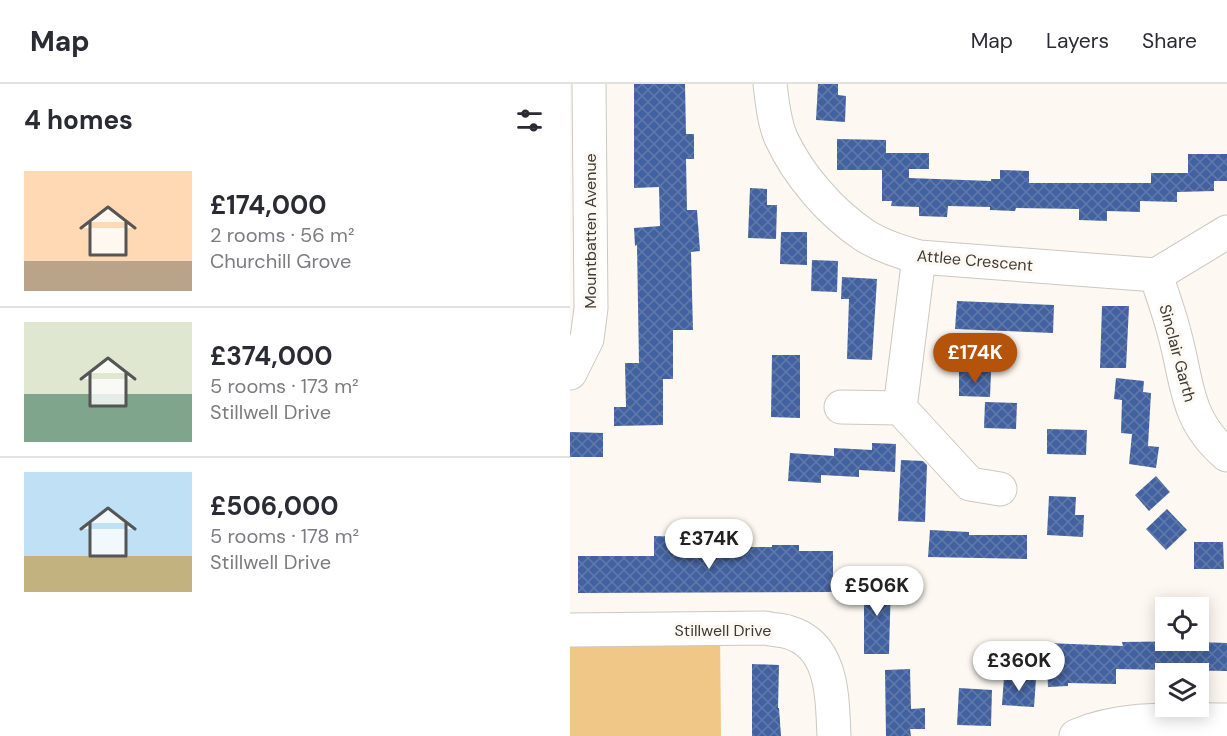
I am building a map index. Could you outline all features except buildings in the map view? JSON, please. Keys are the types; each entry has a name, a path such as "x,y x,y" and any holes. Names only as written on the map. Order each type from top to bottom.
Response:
{"street":[{"name":"Mountbatten Avenue","path":"570,373 587,339 591,308 580,164 589,84"},
{"name":"Attlee Crescent","path":"770,84 780,136 802,172 838,213 865,235 896,251 919,257 1156,275"},
{"path":"1156,275 1227,232"},
{"path":"900,408 919,257"},
{"name":"Sinclair Garth","path":"1156,275 1175,333 1187,392 1197,422 1227,456"},
{"path":"841,407 900,408 970,484 1000,489"},
{"name":"Stillwell Drive","path":"570,630 765,628 790,633 810,645 823,660 830,680 834,736"},
{"path":"1076,736 1106,726 1134,721 1227,720"}],"shaded area":[{"path":"570,630 720,630 721,736 570,736"}]}
